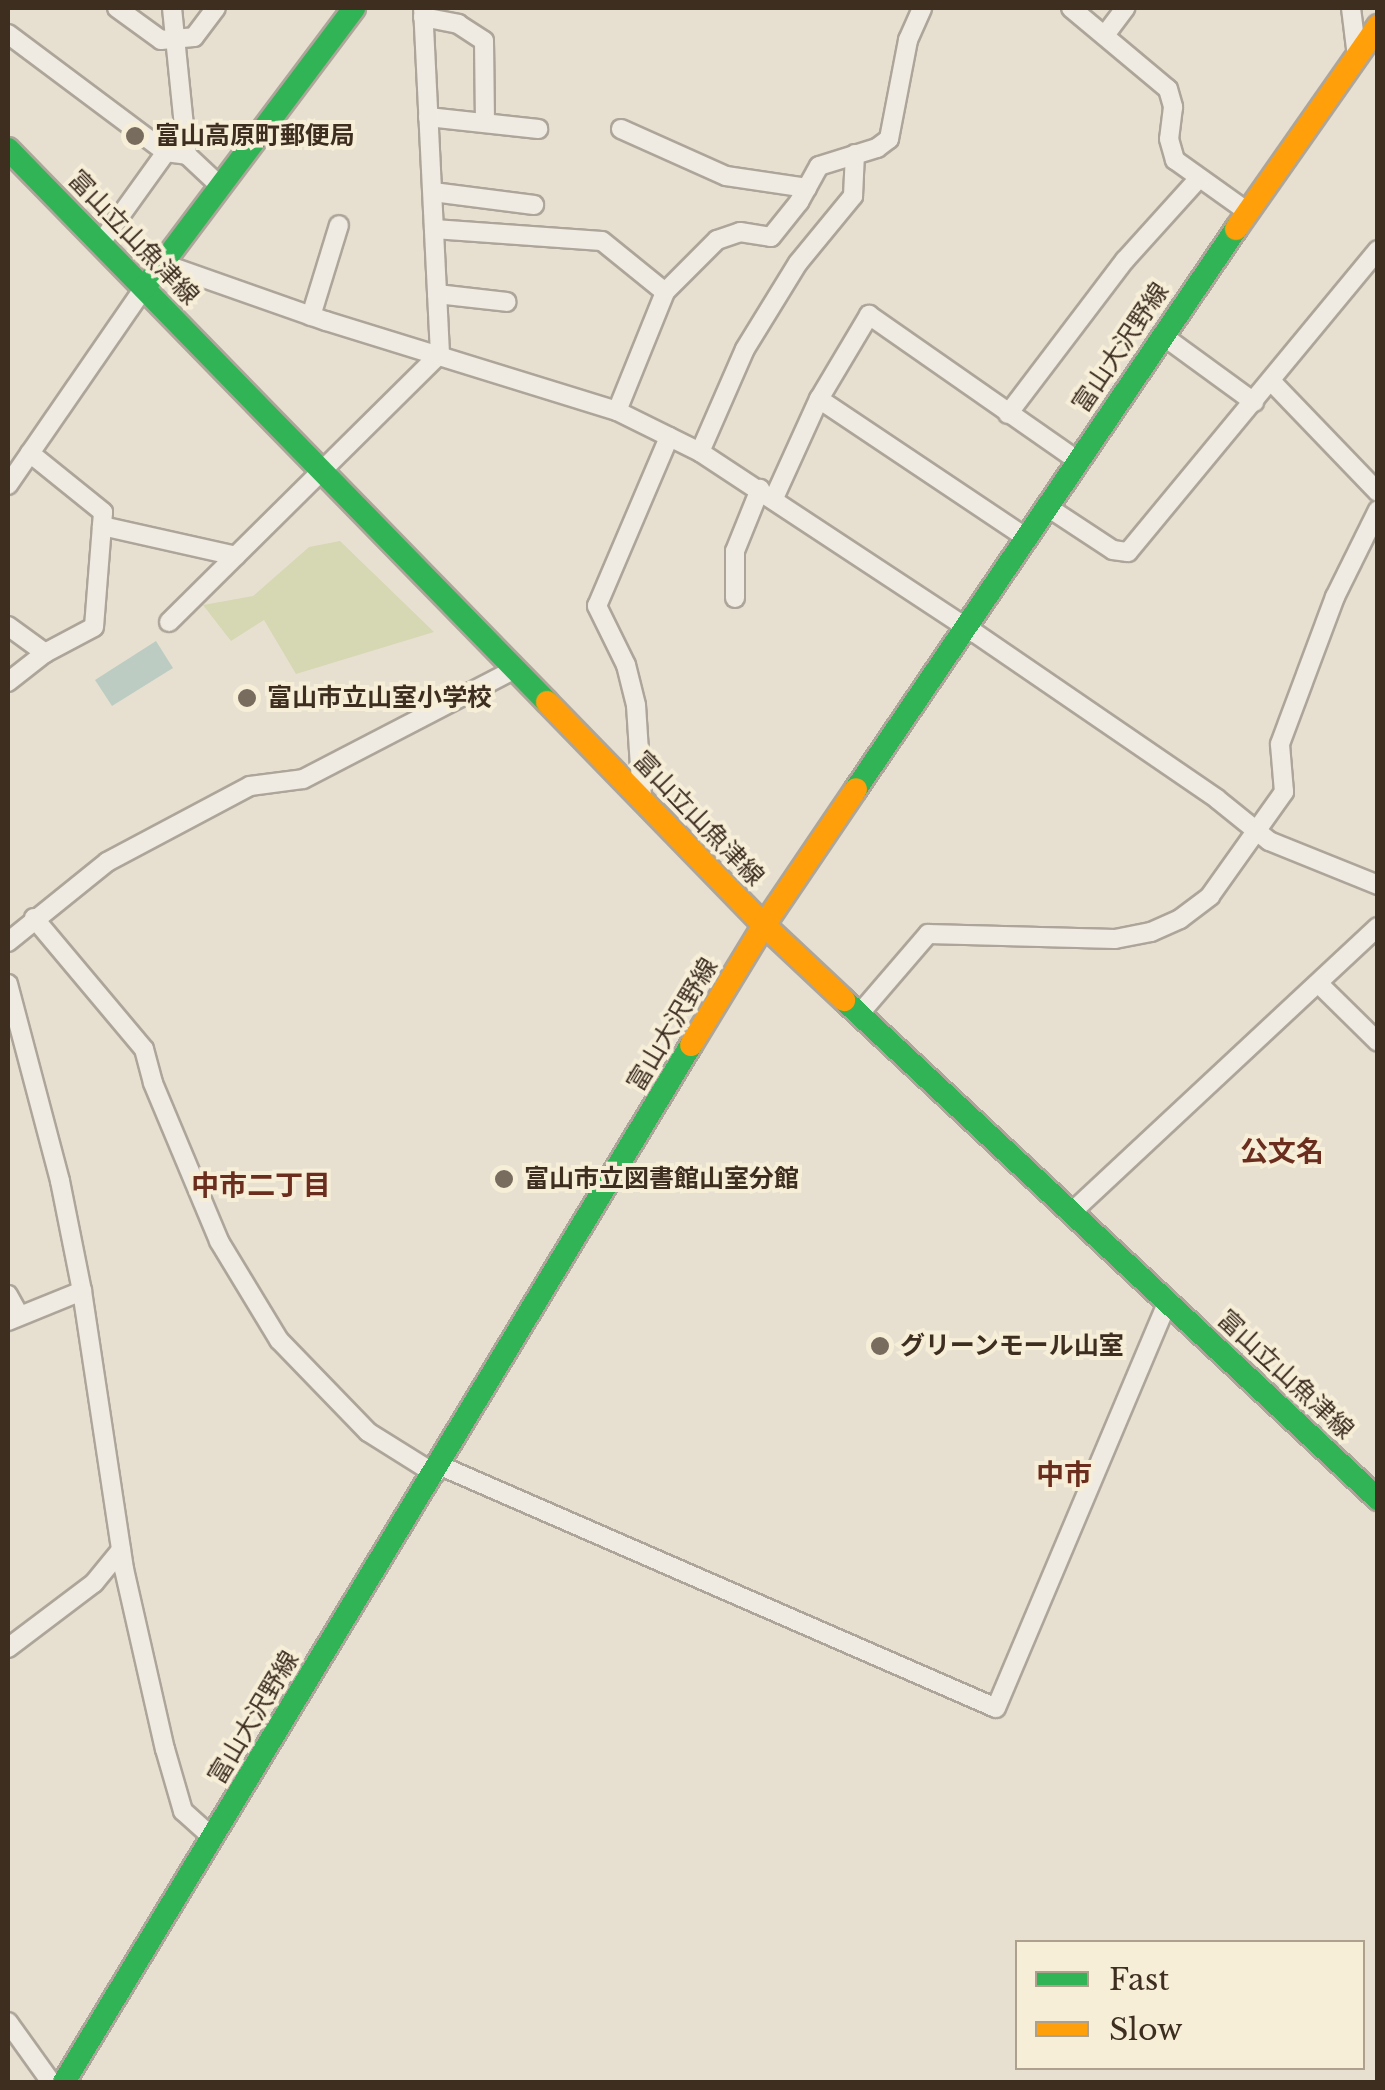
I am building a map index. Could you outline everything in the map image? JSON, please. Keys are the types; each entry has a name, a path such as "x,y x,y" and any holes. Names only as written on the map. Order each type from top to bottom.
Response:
{"main road":[{"path":"144,288 354,8"},
{"name":"富山大沢野線","path":"64,2082 438,1470 764,925 1162,335 1378,26"},
{"name":"富山立山魚津線","path":"8,149 764,925 1378,1499"}],"street":[{"path":"117,8 161,40 194,37 216,8"},
{"path":"172,8 187,155"},
{"path":"617,411 664,292 718,240 740,232 771,237 819,166 877,148 888,139 908,40 922,8"},
{"path":"1070,8 1168,88 1173,107 1169,139 1175,160 1248,212"},
{"path":"1105,36 1125,8"},
{"path":"1351,8 1357,57"},
{"path":"169,622 440,354 423,12 458,24 484,41 484,123"},
{"path":"8,34 166,152 187,155 220,186"},
{"path":"428,117 538,129"},
{"path":"622,129 726,176 807,188"},
{"path":"100,244 166,152"},
{"path":"700,452 746,349 798,262 853,196 855,154"},
{"path":"1008,414 1125,260 1199,178"},
{"path":"432,192 534,205"},
{"path":"312,316 338,225"},
{"path":"434,229 602,241 664,292"},
{"path":"1046,506 1113,550 1128,552 1378,250"},
{"path":"161,264 312,316 617,411 700,452 965,626 1269,841 1378,885"},
{"path":"8,485 144,288"},
{"path":"437,294 507,302"},
{"path":"735,598 734,551 870,315 1078,460"},
{"path":"1162,335 1254,402"},
{"path":"1271,381 1378,492"},
{"path":"819,399 1026,537"},
{"path":"642,801 636,705 626,665 597,606 669,437"},
{"path":"8,682 46,653 94,627 103,512 30,453"},
{"path":"861,1012 928,934 1116,939 1151,932 1180,920 1210,896 1236,866 1255,828 1284,792 1280,744 1335,597 1378,510"},
{"path":"102,526 236,556"},
{"path":"8,626 46,653"},
{"path":"8,942 108,862 250,786 303,779 515,668"},
{"path":"34,918 144,1049 154,1083 220,1241 280,1340 368,1432 438,1470 996,1708 1167,1303"},
{"path":"1072,1212 1378,927"},
{"path":"8,984 60,1180 82,1291 121,1550 182,1811 213,1838"},
{"path":"1320,985 1378,1042"},
{"path":"8,1295 13,1318 82,1291"},
{"path":"8,1648 94,1583 121,1550"},
{"path":"8,2022 51,2082"}],"green space":[{"path":"340,541 434,632 296,674 264,620 231,641 203,605 253,596 309,547"}],"shaded area":[{"path":"156,641 173,668 112,706 95,680"}],"traffic: fast":[{"path":"144,288 354,8"},
{"path":"8,149 547,702"},
{"path":"856,789 1236,229"},
{"path":"844,1000 1378,1499"},
{"path":"64,2082 691,1045"}],"traffic: slow":[{"path":"1236,229 1378,26"},
{"path":"547,702 764,925 844,1000"},
{"path":"691,1045 764,925 856,789"}],"place":[{"name":"富山高原町郵便局","path":"135,136"},
{"name":"富山市立山室小学校","path":"247,698"},
{"name":"富山市立図書館山室分館","path":"504,1179"},
{"name":"グリーンモール山室","path":"880,1346"}],"district":[{"name":"公文名","path":"1282,1152"},
{"name":"中市二丁目","path":"261,1186"},
{"name":"中市","path":"1064,1475"}]}
